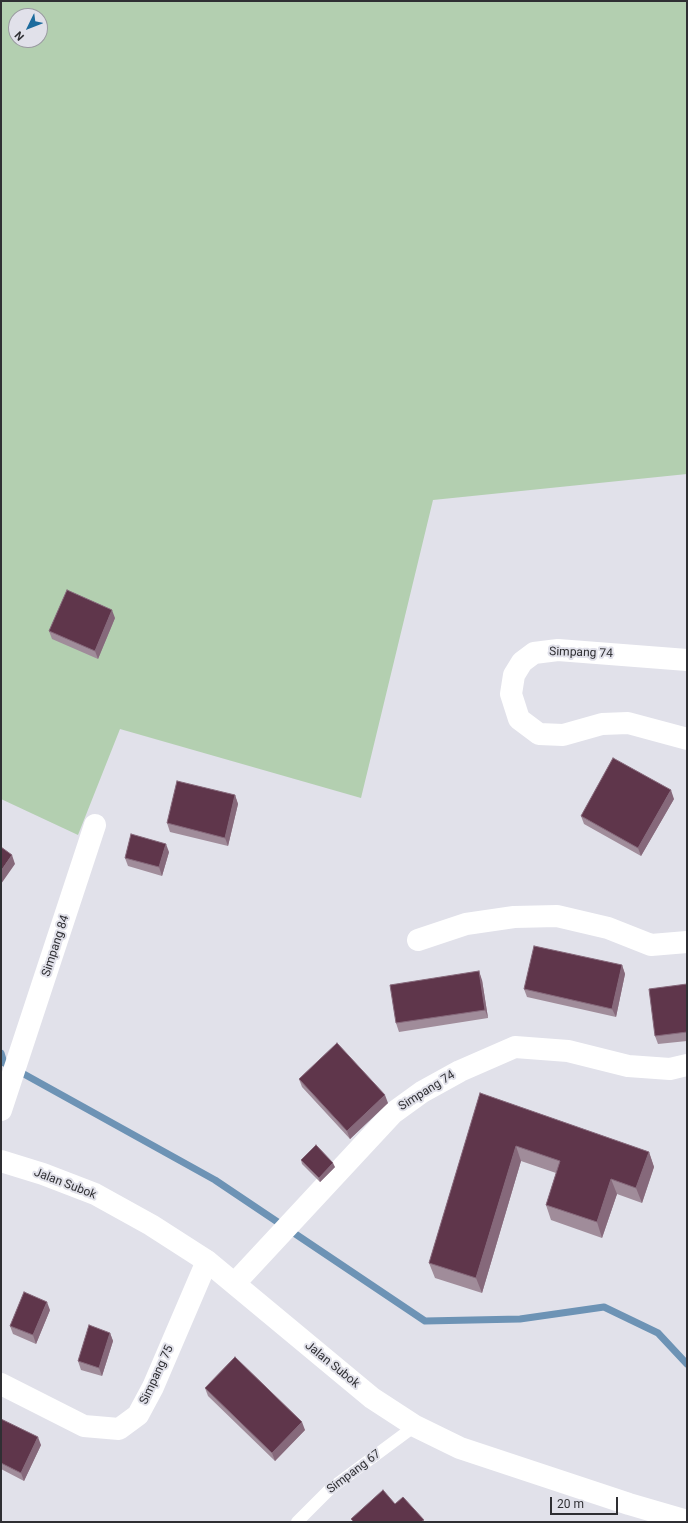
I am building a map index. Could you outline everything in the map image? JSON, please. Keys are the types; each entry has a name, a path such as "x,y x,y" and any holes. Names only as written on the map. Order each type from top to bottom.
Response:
{"street":[{"name":"Simpang 74","path":"687,660 558,650 534,653 522,662 514,676 511,694 519,719 539,734 563,735 602,724 628,723 687,739"},
{"name":"Simpang 84","path":"1,1110 95,825"},
{"path":"418,940 466,924 514,917 557,916 608,928 650,945 687,942"},
{"name":"Simpang 74","path":"235,1284 393,1113 422,1092 460,1071 514,1047 568,1050 628,1066 670,1070 687,1065"},
{"name":"Jalan Subok","path":"1,1161 43,1174 95,1194 151,1225 206,1260 372,1398 415,1426 460,1448 629,1504 687,1521"},
{"name":"Simpang 75","path":"1,1384 84,1426 119,1429 138,1415 153,1387 206,1260"}],"lane":[{"name":"Simpang 67","path":"297,1522 330,1489 415,1426"}],"green space":[{"path":"1,1 687,1 687,474 433,500 361,798 120,729 78,835 1,799"}],"building":[{"path":"67,590 112,610 95,651 49,631"},
{"path":"613,758 671,790 638,848 581,816"},
{"path":"177,781 235,795 225,838 167,823"},
{"path":"131,834 166,844 159,867 125,858"},
{"path":"1,847 12,855 1,871"},
{"path":"534,946 622,965 612,1009 524,989"},
{"path":"479,971 485,1010 396,1023 390,985"},
{"path":"687,984 687,1032 655,1036 649,989"},
{"path":"337,1043 385,1095 347,1131 299,1079"},
{"path":"480,1093 649,1152 636,1188 611,1179 597,1222 546,1205 560,1161 516,1146 476,1278 429,1263"},
{"path":"316,1145 333,1163 319,1178 301,1160"},
{"path":"24,1292 47,1302 33,1335 10,1326"},
{"path":"89,1325 110,1333 99,1368 78,1361"},
{"path":"235,1357 302,1422 272,1453 205,1388"},
{"path":"1,1419 38,1437 21,1473 1,1463"},
{"path":"383,1490 395,1504 403,1497 424,1520 421,1522 354,1522 351,1519"}],"waterway":[{"path":"1,1053 4,1063 215,1180 425,1321 520,1319 604,1307 658,1333 687,1364"}]}
